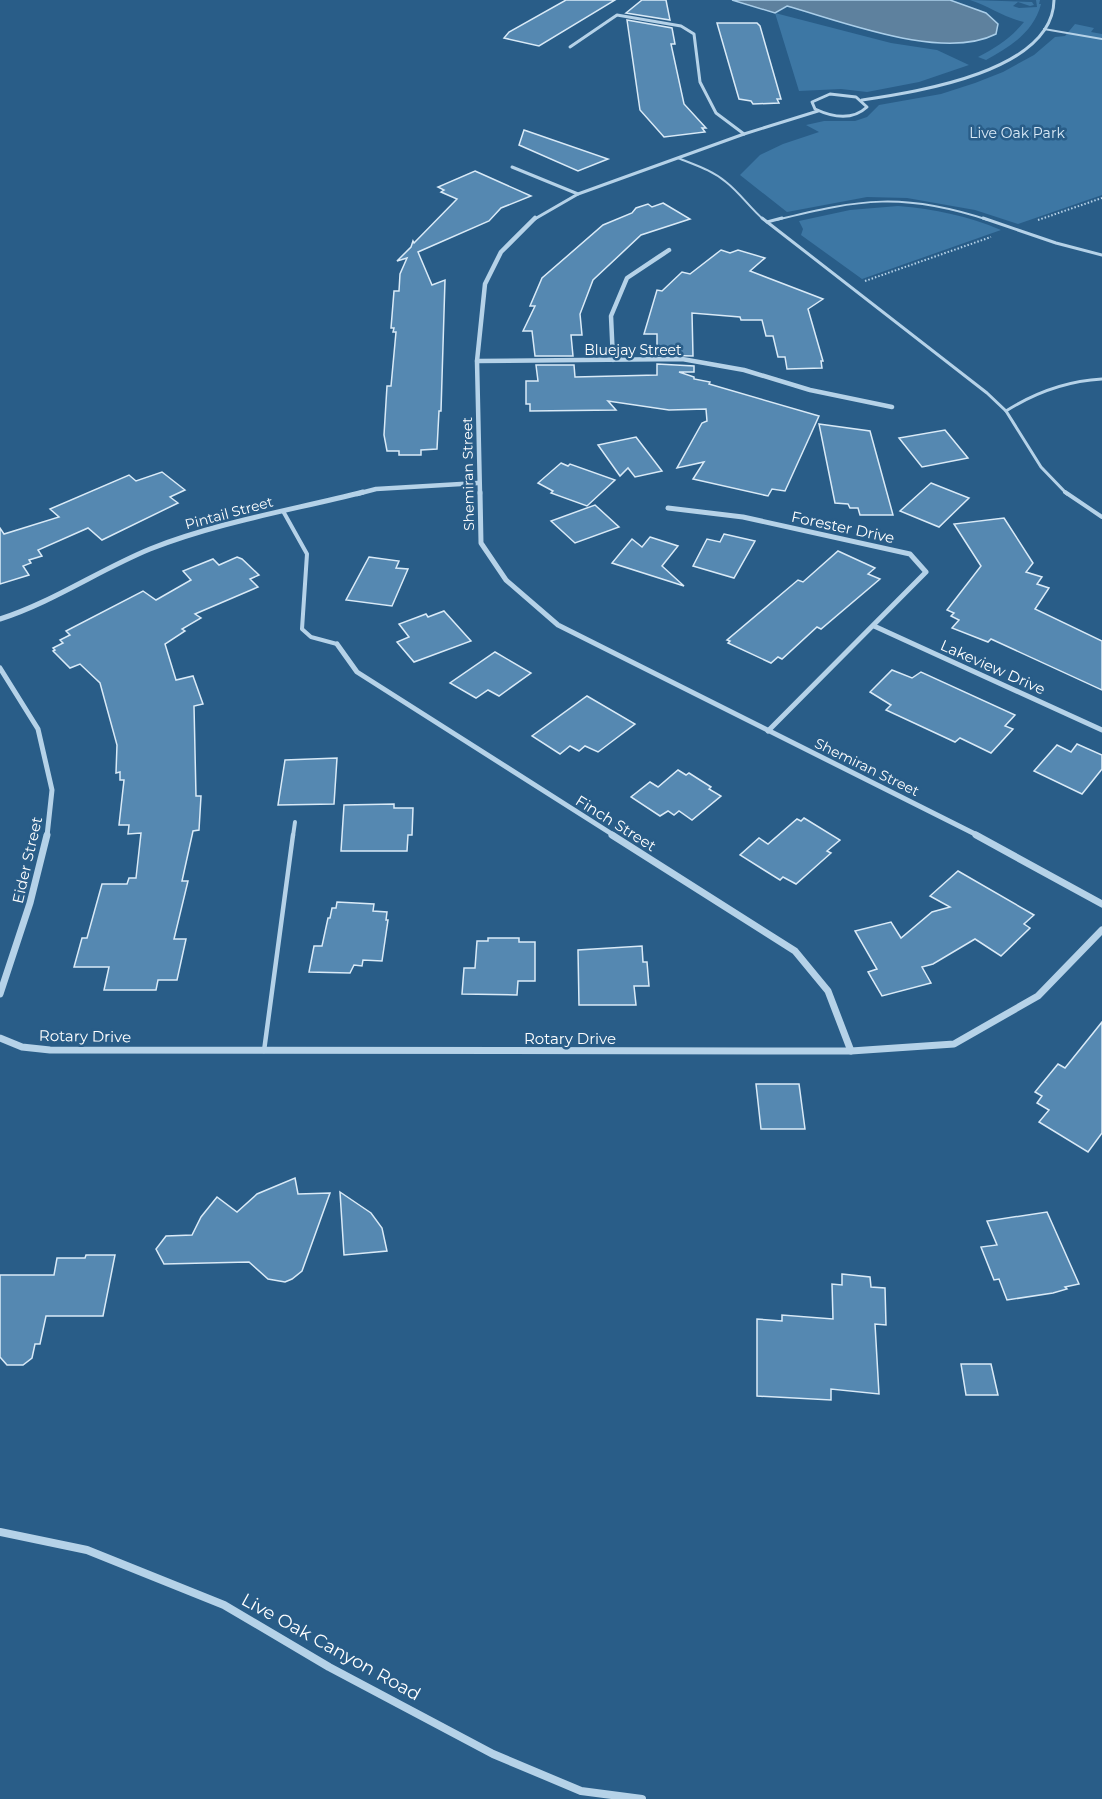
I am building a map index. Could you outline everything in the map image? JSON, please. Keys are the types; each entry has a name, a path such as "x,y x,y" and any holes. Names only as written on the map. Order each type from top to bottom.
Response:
{"street":[{"path":"818,111 812,102 822,96 839,94 862,100 934,88 996,67 1021,52 1052,21 1054,0"},
{"path":"570,47 618,15 681,26 694,34 700,82 716,113 744,134"},
{"name":"Shemiran Street","path":"862,100 867,107 861,113 838,116 818,111 744,134 578,194 538,215 501,252 485,284 477,361 481,543 507,580 558,625 966,829 1102,904"},
{"path":"512,167 578,194"},
{"path":"613,360 611,316 627,278 669,250"},
{"name":"Bluejay Street","path":"477,361 682,359 744,370 810,390 892,407"},
{"name":"Pintail Street","path":"0,619 28,610 148,550 189,535 376,489 417,484 478,483"},
{"name":"Forester Drive","path":"668,508 743,517 910,554 926,572 874,627 768,731"},
{"name":"Lakeview Drive","path":"874,627 1102,730"},
{"name":"Finch Street","path":"336,644 357,672 795,951 828,990 851,1051"},
{"name":"Eider Street","path":"0,668 38,729 52,790 47,839 30,903 0,994"},
{"name":"Rotary Drive","path":"0,1038 22,1047 50,1050 851,1051 954,1044 1038,996 1102,930"},
{"name":"Live Oak Canyon Road","path":"0,1532 87,1550 224,1605 329,1667 493,1754 581,1791 642,1799"}],"lane":[{"path":"1044,29 1102,39"},
{"path":"678,158 726,179 749,208 987,393 1006,411 1041,467 1065,492 1102,517"},
{"path":"767,222 837,205 873,200 921,202 999,222 1074,250 1102,255"},
{"path":"1006,411 1037,393 1066,382 1102,379"},
{"path":"283,511 307,554 302,629 311,637 336,644"},
{"path":"264,1051 295,822"}],"path":[{"path":"850,286 1102,198"}],"green space":[{"path":"970,0 1032,2 1034,5 1018,2 1013,6 1019,8 1037,7 1036,0 1040,0 1039,4 1041,4 1038,14 1027,31 1004,50 986,60 978,57 1003,42 1024,22"},
{"path":"775,13 891,43 937,50 969,65 919,82 867,92 841,89 799,91"},
{"name":"Live Oak Park","path":"1075,24 1094,28 1091,32 1102,34 1102,195 1018,224 975,210 907,198 867,197 787,212 740,175 760,155 783,144 819,132 806,125 824,121 855,121 867,117 879,105 941,94 975,83 1003,72 1034,55 1055,37 1065,36"},
{"path":"898,206 951,214 1001,230 862,279 801,235 803,229 799,221 850,210"}],"shaded area":[{"path":"732,0 950,0 986,13 998,24 996,34 974,41 949,43 922,41 864,29 787,6 775,13"}],"building":[{"path":"566,0 615,0 539,46 504,38 509,32"},
{"path":"642,0 666,0 670,20 626,13"},
{"path":"627,20 672,28 675,44 671,44 684,104 706,128 702,128 705,132 664,137 640,110"},
{"path":"717,23 757,23 760,26 781,99 777,99 779,103 753,104 751,101 739,99"},
{"path":"524,130 608,159 578,171 519,145"},
{"path":"475,171 531,196 501,208 489,221 418,252 432,285 445,280 441,411 439,411 437,449 421,450 421,455 399,455 399,451 387,451 384,435 387,386 391,386 396,332 393,332 394,328 391,328 394,291 399,291 400,274 407,258 397,261 411,247 413,241 414,243 457,199 441,192 444,190 438,187"},
{"path":"663,203 690,219 641,235 593,280 580,314 582,335 571,335 573,356 535,356 532,331 523,331 535,306 530,306 542,278 603,225 632,213 636,208 648,204 652,207"},
{"path":"721,250 730,253 738,250 765,258 750,271 823,299 808,309 823,361 821,361 822,368 787,369 785,357 778,357 773,336 766,336 762,320 741,320 740,317 692,313 693,356 657,355 657,334 644,334 657,290 662,291 682,272 690,274"},
{"path":"657,364 694,366 694,372 679,372 694,377 694,379 710,382 709,384 819,416 785,491 772,489 768,496 693,479 704,462 677,468 702,423 707,421 706,409 669,410 608,401 616,410 530,411 530,404 526,404 526,381 538,381 536,365 574,365 575,377 657,375"},
{"path":"819,424 870,431 893,515 860,515 858,508 835,503"},
{"path":"945,430 968,458 922,467 899,438"},
{"path":"636,437 662,471 635,477 628,468 620,476 598,445"},
{"path":"561,463 615,480 587,506 551,493 553,491 538,483"},
{"path":"162,472 185,490 170,497 178,503 102,540 88,528 38,550 42,556 29,560 31,563 23,566 29,575 0,584 0,528 4,534 59,517 50,509 129,475 136,481"},
{"path":"931,483 969,498 939,527 900,511"},
{"path":"595,505 619,527 575,543 551,521"},
{"path":"1004,518 1033,563 1026,572 1042,577 1037,584 1049,588 1035,609 1102,641 1102,690 991,639 988,642 952,628 959,620 951,616 954,613 947,610 981,566 954,524"},
{"path":"724,534 755,541 734,578 693,566 707,539 720,542"},
{"path":"650,537 678,546 662,566 684,586 612,563 632,539 642,547"},
{"path":"838,551 875,568 868,574 880,579 821,629 817,627 782,659 778,657 771,663 728,643 730,641 727,640 798,580 803,582"},
{"path":"237,557 259,575 250,579 258,587 195,614 201,618 182,629 185,631 165,644 176,680 193,676 203,704 194,706 196,796 201,796 199,830 193,831 182,881 188,881 174,939 186,939 177,980 158,980 156,990 104,990 109,967 74,967 82,938 87,938 102,884 127,884 129,878 136,878 141,833 128,834 129,825 119,825 124,780 120,780 120,772 116,773 117,745 100,683 80,664 70,668 53,651 55,650 53,648 63,643 60,640 70,635 66,631 143,591 156,600 191,580 183,571 213,559 219,565"},
{"path":"369,557 399,561 396,568 408,569 392,606 346,600"},
{"path":"444,611 471,641 414,662 397,642 409,637 399,624 426,614 428,617"},
{"path":"495,652 531,673 499,696 488,690 476,698 450,683"},
{"path":"892,670 912,678 921,672 1015,715 1005,726 1013,729 991,753 960,738 955,742 886,710 891,705 870,692"},
{"path":"587,696 635,724 598,752 585,746 579,751 570,746 560,754 532,736"},
{"path":"1077,744 1102,755 1102,769 1082,794 1034,771 1057,745 1071,752"},
{"path":"337,758 334,804 278,805 285,760"},
{"path":"678,770 686,775 689,773 721,796 692,820 679,811 674,815 668,811 660,816 631,797 650,782 658,787"},
{"path":"394,804 394,808 413,808 412,835 408,835 407,851 341,851 344,805"},
{"path":"804,818 840,840 827,851 831,853 796,884 783,877 780,880 740,855 759,838 768,844 797,819 801,821"},
{"path":"958,871 1034,915 1024,924 1030,928 1001,956 975,939 933,964 922,967 931,983 882,996 868,972 877,969 855,931 891,922 901,938 932,912 950,907 930,896"},
{"path":"337,902 374,904 373,911 387,912 386,920 388,920 382,961 363,960 362,966 354,965 350,973 309,972 314,946 322,946 328,918 330,918 332,908 336,908"},
{"path":"488,938 519,938 519,942 535,942 535,981 518,981 517,995 462,994 464,968 475,968 477,941 488,941"},
{"path":"642,946 643,962 647,962 649,986 634,986 636,1005 579,1005 578,950"},
{"path":"1102,1022 1102,1133 1088,1152 1039,1122 1049,1110 1037,1103 1042,1096 1035,1092 1058,1064 1065,1068"},
{"path":"756,1084 799,1084 805,1129 761,1129"},
{"path":"295,1178 298,1194 330,1193 302,1271 292,1279 285,1282 268,1279 249,1262 164,1264 156,1249 166,1236 192,1235 201,1217 217,1197 237,1212 257,1194"},
{"path":"340,1192 371,1213 382,1228 387,1251 344,1255"},
{"path":"1047,1212 1079,1284 1053,1293 1007,1300 999,1279 994,1280 981,1247 997,1245 987,1221"},
{"path":"86,1255 115,1255 103,1316 46,1316 40,1344 35,1344 32,1358 23,1365 7,1365 0,1357 0,1275 54,1275 57,1258 85,1258"},
{"path":"842,1274 870,1277 871,1287 885,1288 886,1325 875,1324 879,1394 831,1389 831,1400 757,1396 757,1319 782,1321 782,1315 833,1319 832,1284 842,1285"},
{"path":"961,1364 991,1364 998,1395 966,1395"}]}
